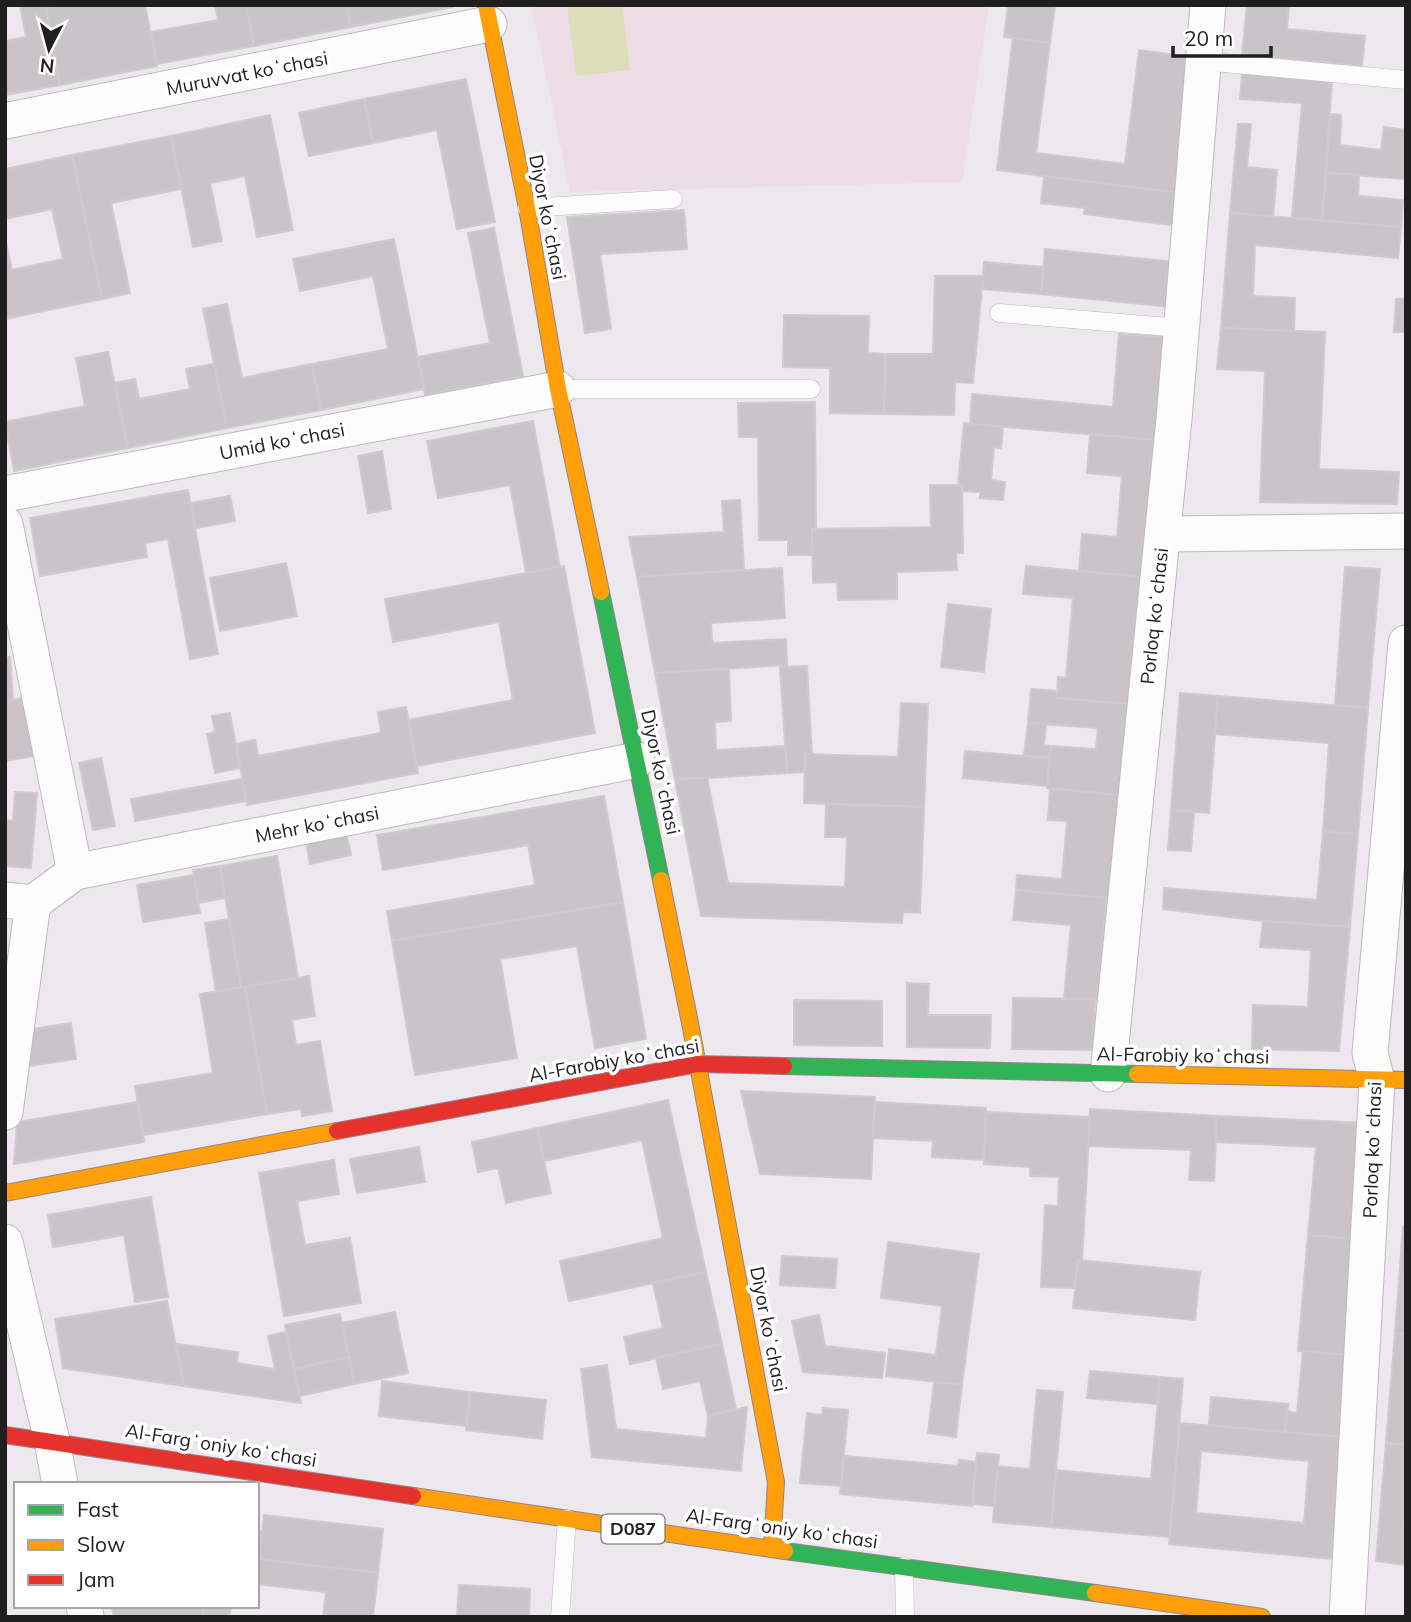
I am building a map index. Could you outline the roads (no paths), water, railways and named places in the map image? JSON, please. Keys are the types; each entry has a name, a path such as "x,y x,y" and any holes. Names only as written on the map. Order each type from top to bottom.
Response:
{"street":[{"name":"Porloq koʻchasi","path":"1108,1074 1174,419 1208,5"},
{"name":"Muruvvat koʻchasi","path":"5,121 487,15"},
{"name":"Diyor koʻchasi","path":"487,15 527,208 558,388 698,1064 776,1482 772,1549"},
{"name":"Umid koʻchasi","path":"5,494 558,388"},
{"path":"5,524 75,872"},
{"name":"Porloq koʻchasi","path":"1163,534 1406,531"},
{"name":"Porloq koʻchasi","path":"1347,1617 1392,1081 1370,1053 1406,643"},
{"name":"Mehr koʻchasi","path":"19,902 75,872 637,760"},
{"path":"5,1112 19,902"},
{"name":"Al-Farobiy koʻchasi","path":"5,1193 698,1064 1392,1081"},
{"path":"5,1242 60,1482"},
{"name":"Al-Fargʻoniy koʻchasi","path":"5,1435 772,1549 1262,1617"}],"lane":[{"path":"1203,61 1406,80"},
{"path":"527,208 673,199"},
{"path":"999,313 1181,328"},
{"path":"558,388 811,389"},
{"path":"560,1617 567,1518"},
{"path":"904,1566 905,1617"}]}
